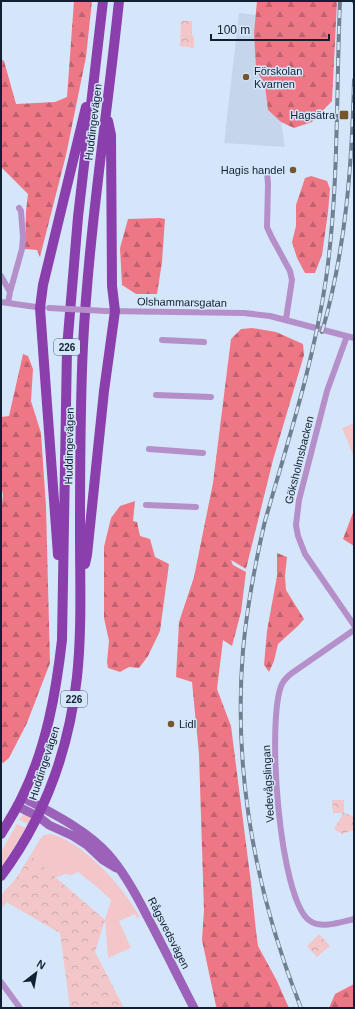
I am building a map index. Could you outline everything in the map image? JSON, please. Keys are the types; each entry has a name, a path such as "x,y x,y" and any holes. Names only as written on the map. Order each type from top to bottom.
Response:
{"main road":[{"name":"Huddingevägen","path":"1,834 22,797 46,729 58,672 62,640 64,607 67,348 78,217 103,1"},
{"name":"Huddingevägen","path":"1,876 11,862 40,812 56,773 64,746 73,704 77,675 81,585 80,464 86,292 119,1"},
{"path":"64,607 58,556 43,285 85,111 93,89"},
{"path":"81,585 87,555 111,311 111,135 106,113"}],"street":[{"path":"267,172 267,227 290,270 292,280 286,319"},
{"path":"8,303 22,249 22,231 19,208"},
{"path":"1,276 10,292"},
{"name":"Olshammarsgatan","path":"1,302 44,308 111,311 244,313 286,319 354,338"},
{"name":"Göksholmsbacken","path":"347,336 327,391 299,500 296,525 298,536 305,554 354,625"},
{"path":"162,340 204,342"},
{"path":"156,395 211,397"},
{"path":"149,449 202,453"},
{"path":"146,505 196,507"},
{"name":"Vedevågslingan","path":"354,630 292,673 283,682 280,691 277,715 275,759 277,802 283,846 297,904 301,913 310,922 316,924 325,925 354,920"},
{"name":"Rågsvedsvägen","path":"22,797 40,812 92,840 108,854 121,871 150,921 194,1008"},
{"name":"Rågsvedsvägen","path":"17,806 40,812"},
{"path":"1,982 20,1008"}],"shaded area":[{"name":"Förskolan Kvarnen","path":"239,13 256,15 254,33 256,69 265,85 269,110 281,122 285,147 224,143"}],"green space":[{"path":"74,1 92,1 86,57 66,155 40,257 37,250 25,249 28,194 1,167 1,59 4,61 16,104 55,102 67,97"},
{"path":"257,1 337,1 332,101 312,122 294,128 281,122 268,110 265,85 256,69 254,33"},
{"path":"181,21 192,21 194,48 180,46"},
{"path":"311,176 327,181 330,189 322,255 315,273 305,273 297,258 292,242 296,226 296,205 305,178"},
{"path":"128,219 165,219 162,262 157,294 136,294 122,285 120,248"},
{"path":"252,328 276,332 303,344 304,355 273,460 246,569 231,560 233,565 246,572 241,612 232,646 223,640 217,689 231,726 258,946 277,981 289,1008 217,1008 216,1006 202,940 204,910 199,754 192,682 176,677 179,622 194,577 213,483 231,339 241,329"},
{"path":"23,354 28,356 33,369 31,401 41,433 46,507 50,663 27,723 9,758 3,763 1,762 1,513 3,495 1,485 1,417 9,416"},
{"path":"354,423 354,457 342,428"},
{"path":"135,501 133,521 137,522 140,536 150,539 155,557 169,564 160,631 148,656 139,668 129,667 120,672 108,668 107,662 109,641 104,618 104,547 111,518 120,506"},
{"path":"354,510 354,546 343,539"},
{"path":"277,553 287,557 285,576 286,590 304,619 278,644 274,661 269,672 264,665 267,631 277,576"},
{"path":"332,800 344,800 344,813 353,816 354,830 342,834 334,829 343,814 333,813"},
{"path":"24,813 32,815 28,824 19,820"},
{"path":"17,824 26,828 1,868 1,852"},
{"path":"51,834 64,839 90,856 113,880 133,905 140,917 137,918 135,914 119,921 131,948 108,958 105,920 111,900 78,872 72,875 66,874 16,889 3,907 1,906 1,896 15,880 41,838 44,835"},
{"path":"31,856 105,920 95,952 124,1008 70,1008 60,933 1,899 1,895 15,880"},
{"path":"319,934 330,946 317,957 307,946"},
{"path":"354,984 354,1008 329,1008 335,994"}],"railway":[{"path":"301,1008 285,965 272,921 260,877 251,832 245,787 241,696 243,650 249,601 258,553 265,521 315,340 326,279 335,175 340,1"},
{"path":"322,332 337,270 346,207 352,144 354,80"}],"place":[{"name":"Förskolan Kvarnen","path":"246,77"},
{"name":"Hagsätra","path":"344,115"},
{"name":"Hagis handel","path":"293,170"},
{"name":"Lidl","path":"171,724"}]}
